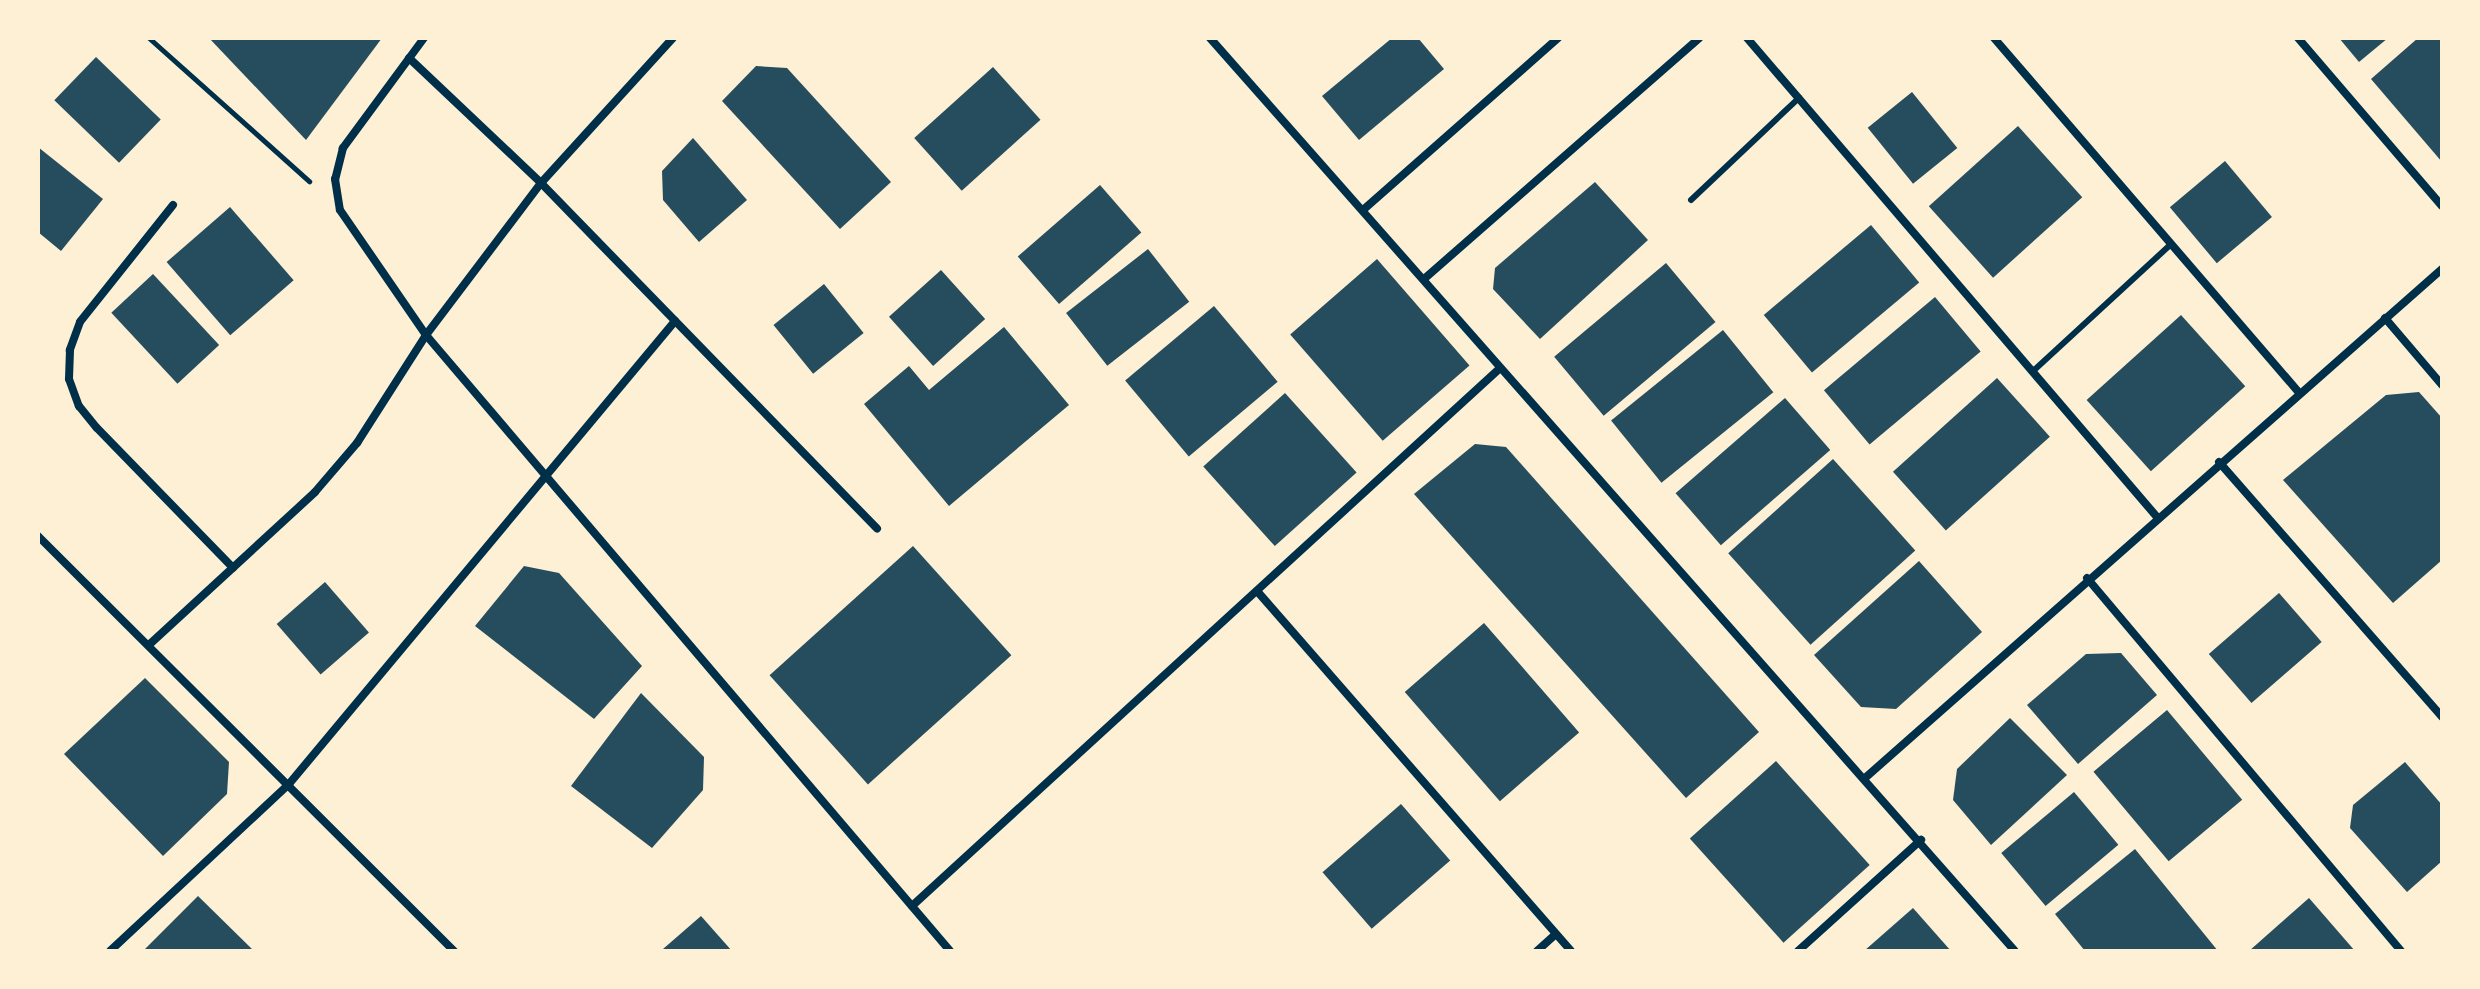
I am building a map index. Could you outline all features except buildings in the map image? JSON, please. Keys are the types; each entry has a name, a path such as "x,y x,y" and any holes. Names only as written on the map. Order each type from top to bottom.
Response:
{"street":[{"path":"424,38 343,148 335,179 340,210 426,335 950,951"},
{"path":"151,643 315,492 357,443 426,335 541,183 673,38"},
{"path":"1210,38 1424,279 1499,369 1921,840 2015,951"},
{"path":"1363,210 1558,38"},
{"path":"1424,279 1699,38"},
{"path":"1747,38 2157,517"},
{"path":"1994,38 2299,393"},
{"path":"2298,38 2442,206"},
{"path":"409,58 541,183 877,529"},
{"path":"173,205 80,322 70,350 69,379 79,406 97,428 233,568"},
{"path":"1865,778 2087,578 2442,269"},
{"path":"2385,318 2442,385"},
{"path":"110,951 289,784 675,321"},
{"path":"912,906 1499,369"},
{"path":"2219,462 2442,717"},
{"path":"38,536 151,643 454,951"},
{"path":"2087,578 2401,951"},
{"path":"1257,591 1571,951"},
{"path":"1798,951 1921,840"},
{"path":"1537,951 1556,934"}],"lane":[{"path":"1691,200 1799,98"},
{"path":"2032,372 2171,244"}],"path":[{"path":"149,38 340,210"}]}
